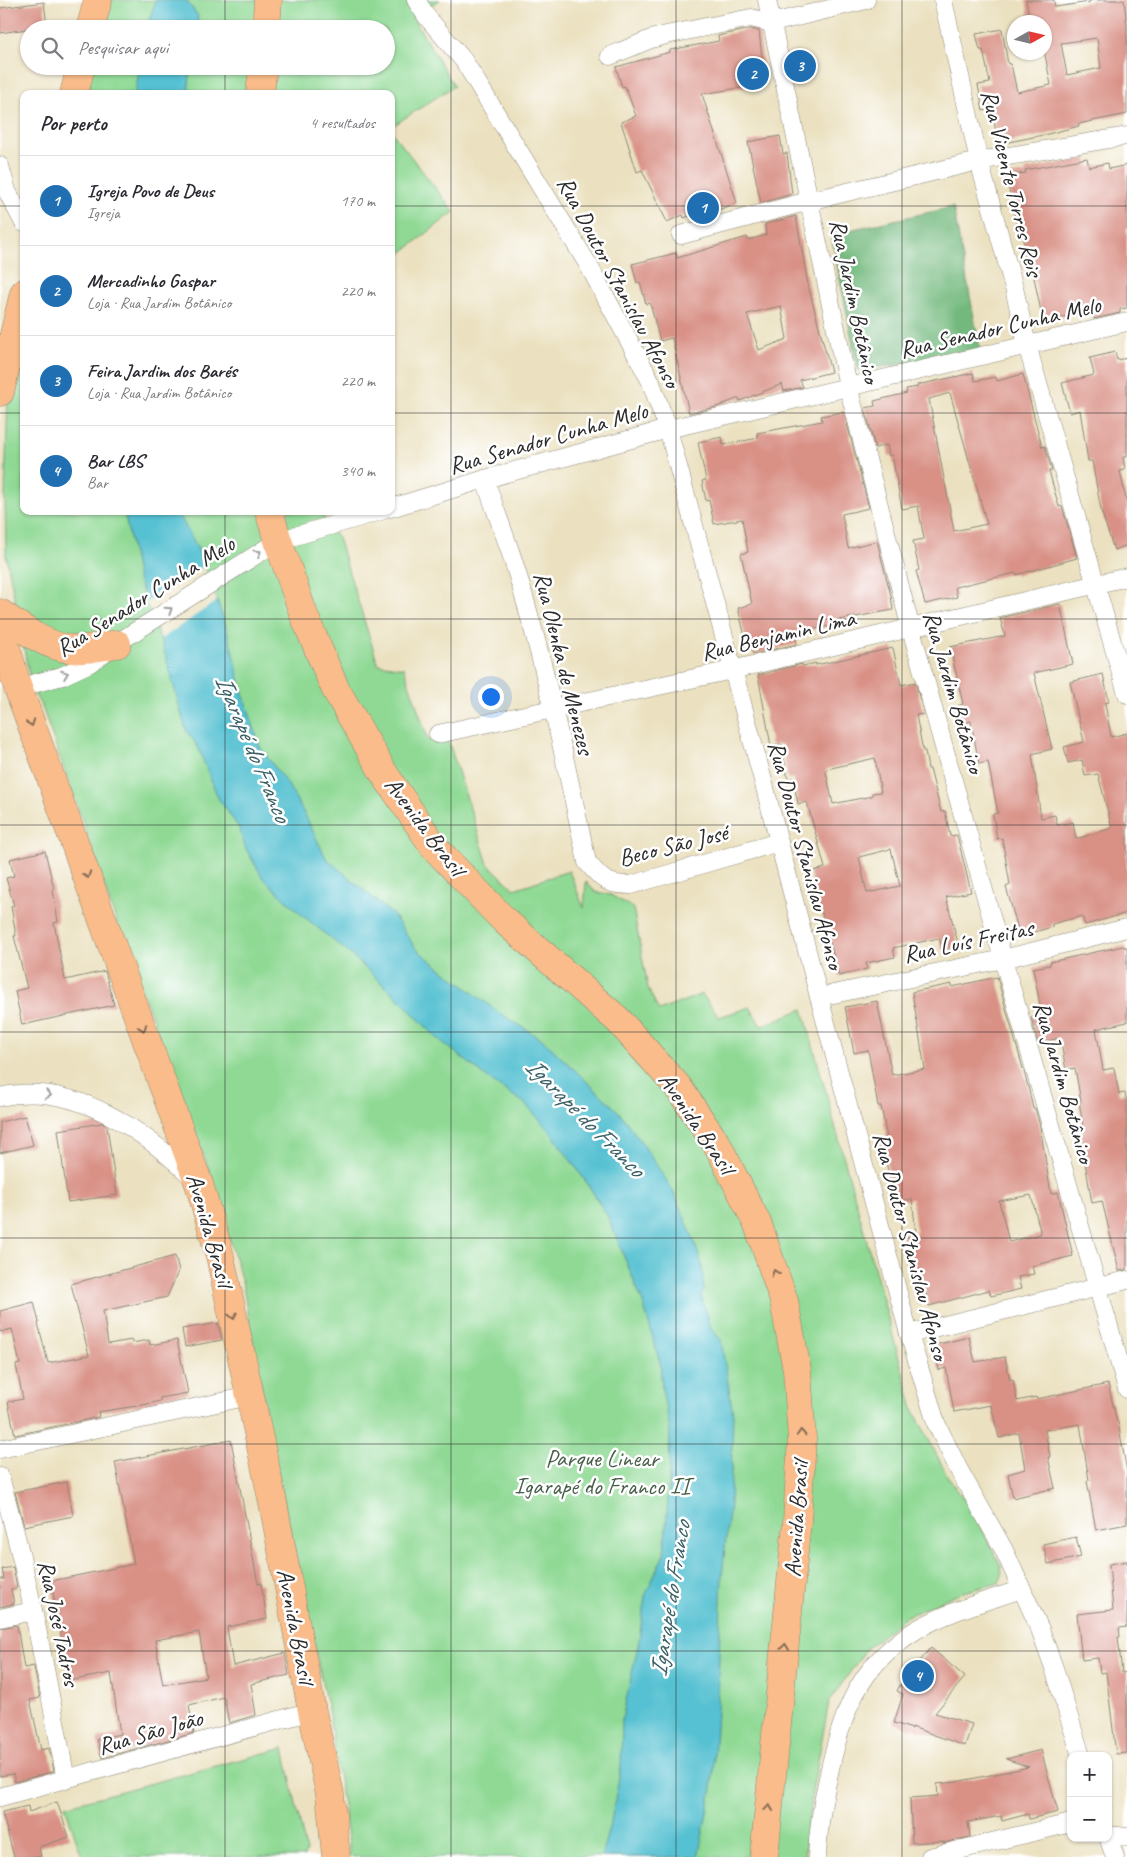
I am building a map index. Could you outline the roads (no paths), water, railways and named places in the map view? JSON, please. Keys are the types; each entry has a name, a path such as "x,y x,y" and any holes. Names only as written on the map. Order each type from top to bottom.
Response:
{"highway":[{"path":"92,20 98,0"},
{"path":"267,20 268,0"},
{"path":"75,90 79,75"},
{"path":"260,90 262,75"},
{"path":"1,381 20,308"},
{"name":"Avenida Brasil","path":"270,515 305,618 335,688 385,774 435,848 505,921 618,1020 678,1087 718,1146 758,1225 784,1301 796,1370 802,1438 798,1521 764,1857"},
{"path":"0,612 37,638 54,646 73,650 123,640"},
{"name":"Avenida Brasil","path":"0,627 18,688 199,1184 220,1256 273,1503 312,1712 330,1794 336,1857"}],"street":[{"name":"Rua Doutor Stanislau Afonso","path":"416,0 427,17 464,61 589,266 650,380 668,429 909,1334 936,1423 1004,1550 1040,1629 1080,1752"},
{"name":"Rua Jardim Botânico","path":"767,0 848,386 911,629 1003,959 1099,1286 1127,1389"},
{"path":"610,56 651,39 732,21 750,18 772,23 866,0"},
{"name":"Rua Vicente Torres Reis","path":"944,0 979,161 1014,288 1027,345 1127,694"},
{"path":"681,235 810,201 979,161 1127,136"},
{"path":"0,166 7,191 20,216"},
{"name":"Rua Senador Cunha Melo","path":"395,507 485,479 668,429 1127,322"},
{"name":"Rua Olenka de Menezes","path":"485,479 517,572 554,710 587,862"},
{"name":"Rua Senador Cunha Melo","path":"18,688 43,682 76,670 278,541 367,515"},
{"name":"Rua Benjamin Lima","path":"438,734 732,670 1127,577"},
{"name":"Beco São José","path":"587,862 602,879 616,885 631,885 779,842"},
{"name":"Rua Luís Freitas","path":"819,997 1003,959 1127,928"},
{"path":"0,1097 36,1094 68,1098 114,1117 140,1132 167,1152 199,1184"},
{"path":"909,1334 1127,1280"},
{"path":"0,1449 250,1396"},
{"name":"Rua José Tadros","path":"0,1477 14,1524 33,1611 66,1780"},
{"path":"817,1857 822,1807 836,1740 850,1702 867,1673 893,1646 916,1630 945,1616 1022,1589"},
{"path":"0,1618 33,1611"},
{"name":"Rua São João","path":"0,1797 312,1712"},
{"path":"930,1857 1067,1823"},
{"path":"1112,1836 1127,1837"},
{"path":"1110,1842 1115,1857"}],"water":[{"path":"156,0 186,0 198,16 197,20 149,20"},
{"path":"138,75 190,75 188,90 136,90"},
{"name":"Igarapé do Franco","path":"125,515 179,515 198,549 226,626 243,693 260,747 288,785 326,858 393,915 417,950 498,1012 543,1040 618,1111 642,1143 672,1189 692,1235 702,1265 704,1290 701,1295 711,1328 721,1340 733,1414 730,1503 722,1575 712,1788 698,1857 601,1857 612,1817 621,1766 622,1719 639,1641 645,1596 664,1554 669,1485 670,1430 662,1389 660,1363 643,1303 608,1217 587,1183 549,1130 523,1102 494,1083 436,1037 399,999 349,953 302,915 263,878 246,849 239,828 218,798 198,747 186,730 163,647 138,579"}],"place":[{"name":"Feira Jardim dos Barés","path":"800,66"},
{"name":"Mercadinho Gaspar","path":"753,74"},
{"name":"Igreja Povo de Deus","path":"703,208"},
{"name":"Bar LBS","path":"918,1676"}],"park label":[{"name":"Parque Linear Igarapé do Franco II","path":"602,1472"}]}
